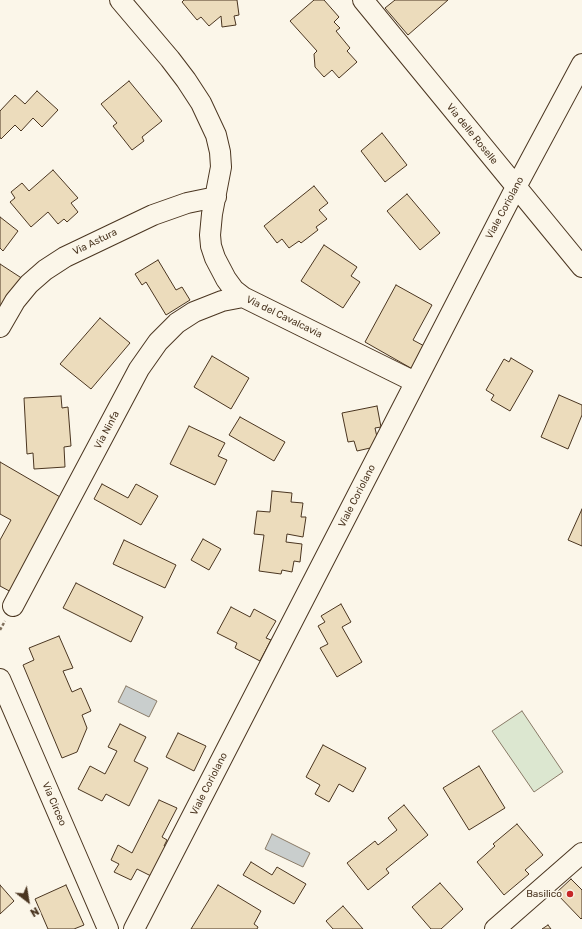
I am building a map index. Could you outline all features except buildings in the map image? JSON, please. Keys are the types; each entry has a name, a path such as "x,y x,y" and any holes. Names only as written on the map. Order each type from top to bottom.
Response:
{"street":[{"name":"Via del Cavalcavia","path":"120,0 174,65 201,103 212,124 222,162 210,224 211,246 222,273 234,290 242,297 415,382"},
{"name":"Via delle Roselle","path":"363,0 582,267"},
{"name":"Viale Coriolano","path":"134,929 415,382 516,187 582,64"},
{"name":"Via Astura","path":"0,327 15,301 29,284 45,270 65,257 84,246 153,215 187,203 216,197"},
{"name":"Via Ninfa","path":"13,606 139,369 158,342 170,329 189,314 207,306 242,297"},
{"name":"Via Circeo","path":"2,693 108,929"},
{"path":"495,929 582,853"}],"green space":[{"path":"522,711 563,772 534,792 492,731"}],"shaded area":[{"path":"126,686 157,701 149,717 118,702"},
{"path":"272,834 310,853 303,867 265,849"}],"place":[{"name":"Basilico","path":"570,894"}]}
